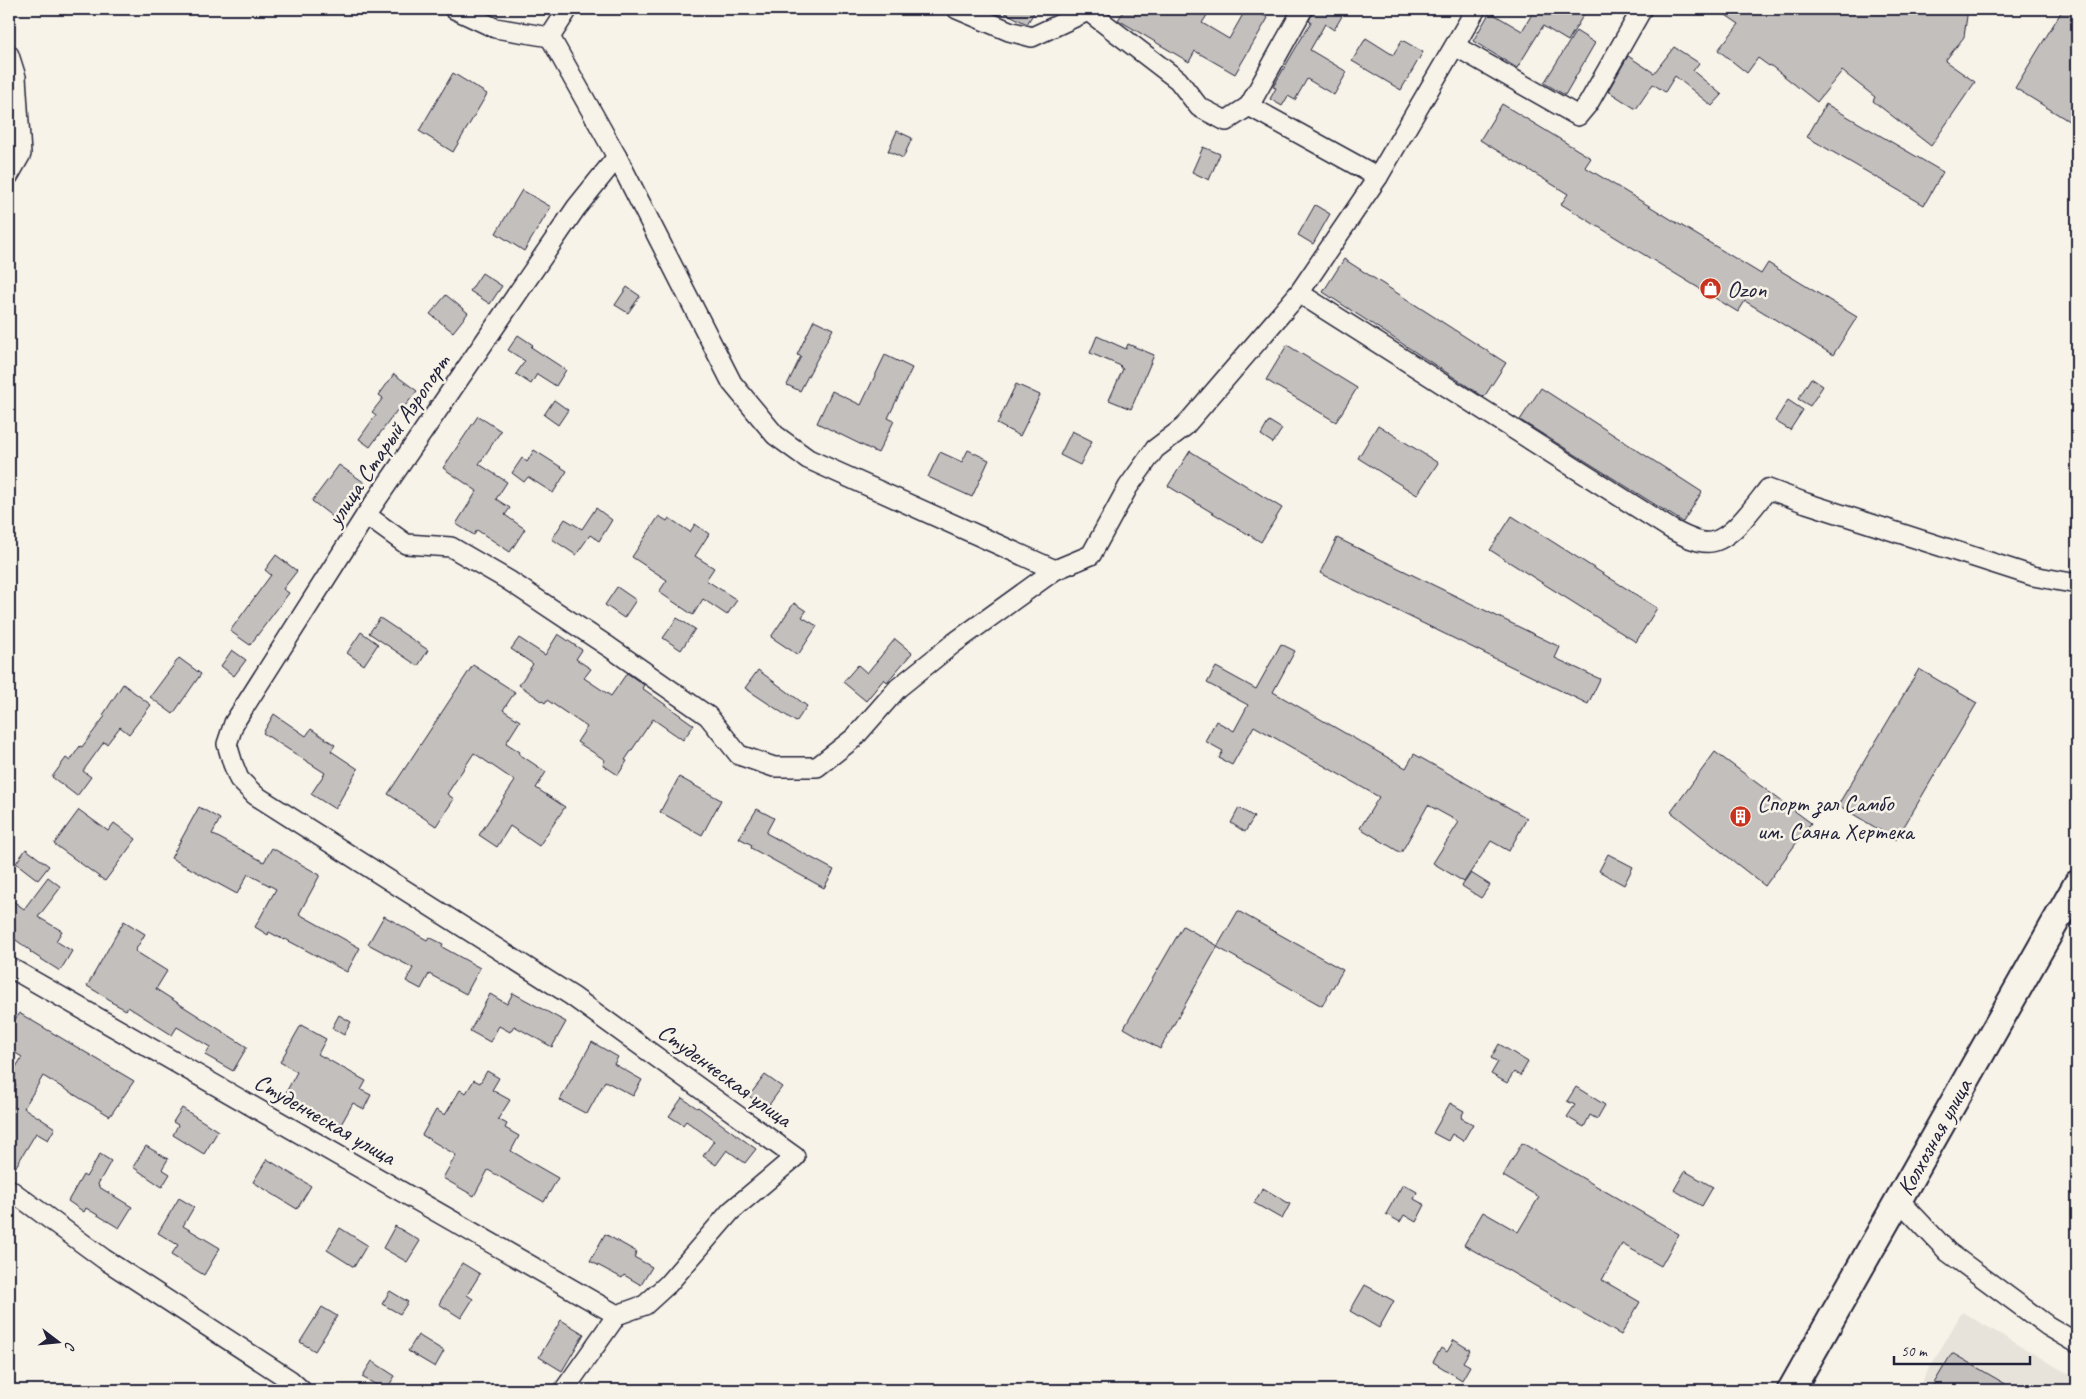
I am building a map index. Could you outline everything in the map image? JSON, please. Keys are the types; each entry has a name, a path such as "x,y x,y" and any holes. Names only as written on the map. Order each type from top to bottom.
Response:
{"main road":[{"name":"Колхозная улица","path":"1791,1390 2077,884"}],"street":[{"path":"454,9 495,28 550,37"},
{"path":"550,37 568,9"},
{"path":"957,9 1009,31 1032,37 1088,10 1178,80 1199,107 1226,121 1249,106 1303,9"},
{"path":"366,514 406,544 451,547 508,580 609,646 708,716 739,755 774,767 816,767 854,738 898,688 954,643 1055,570 1091,554 1128,487 1155,449 1184,427 1299,293 1378,177 1476,9"},
{"path":"1455,46 1578,116 1588,104 1642,9"},
{"path":"550,37 618,157 732,382 775,435 808,459 1055,570"},
{"path":"9,55 16,77 21,154 9,175"},
{"path":"1249,106 1378,177"},
{"name":"улица Старый Аэропорт","path":"233,764 227,744 234,723 366,514 576,208 618,157"},
{"path":"1299,293 1671,529 1690,539 1711,542 1728,534 1768,490 1806,504 2033,576 2077,584"},
{"name":"Студенческая улица","path":"9,967 617,1315 645,1305 668,1284 731,1211 795,1157 572,996 255,794 239,779 233,764"},
{"path":"9,1188 104,1259 290,1380 301,1390"},
{"path":"1899,1200 1948,1252 2048,1326 2077,1343"},
{"path":"564,1390 617,1315"}],"shaded area":[{"path":"1962,1312 2077,1379 2077,1390 1917,1390"}],"building":[{"path":"998,9 1036,9 1027,24"},
{"path":"1125,9 1211,9 1202,23 1229,39 1246,9 1252,9 1268,18 1235,74 1195,51 1189,62 1118,20"},
{"path":"1314,9 1346,9 1334,30 1325,24 1310,50 1347,72 1334,95 1307,79 1295,100 1288,96 1282,106 1270,99 1276,88 1273,87 1311,22 1309,21"},
{"path":"1535,9 1587,9 1568,41 1543,26 1517,68 1473,41 1490,12 1522,31"},
{"path":"1717,9 1968,9 1964,37 1945,61 1975,82 1931,146 1873,101 1875,97 1842,71 1817,102 1770,65 1758,58 1747,73 1718,50 1739,24"},
{"path":"2063,9 2077,9 2077,126 2015,88"},
{"path":"1576,31 1595,43 1565,95 1544,83"},
{"path":"1366,38 1393,55 1402,40 1423,52 1401,90 1352,61"},
{"path":"1674,47 1699,63 1693,71 1722,95 1712,106 1675,76 1665,92 1653,84 1636,109 1608,91 1628,56 1654,73"},
{"path":"453,73 487,94 453,152 419,131"},
{"path":"1502,104 1591,158 1585,167 1761,274 1768,263 1857,317 1833,355 1745,301 1738,312 1561,204 1568,194 1480,140"},
{"path":"1826,104 1943,172 1924,205 1807,137"},
{"path":"897,131 912,138 903,158 888,151"},
{"path":"1203,147 1220,154 1209,180 1192,172"},
{"path":"522,190 551,207 524,251 496,233"},
{"path":"1315,205 1330,214 1313,244 1298,235"},
{"path":"1344,259 1506,363 1484,397 1323,292"},
{"path":"482,273 502,286 490,304 470,291"},
{"path":"627,287 640,296 628,313 615,305"},
{"path":"446,295 468,313 453,332 430,314"},
{"path":"814,320 833,329 800,391 787,385 801,356 797,355"},
{"path":"518,335 533,345 531,347 566,370 556,386 537,374 531,384 516,374 525,361 508,350"},
{"path":"1097,336 1126,349 1128,344 1154,355 1131,409 1109,400 1123,369 1121,366 1090,353"},
{"path":"1287,345 1357,388 1336,422 1266,380"},
{"path":"885,355 912,368 888,418 894,421 878,453 817,423 832,391 861,405"},
{"path":"394,374 417,391 401,411 398,409 370,447 359,439 376,415 372,412 383,398 379,395"},
{"path":"1811,378 1823,386 1810,406 1798,399"},
{"path":"1016,384 1040,395 1020,436 997,424"},
{"path":"1541,388 1702,492 1683,522 1520,420"},
{"path":"554,400 568,410 558,425 544,415"},
{"path":"1788,400 1803,410 1790,430 1775,421"},
{"path":"478,416 501,431 479,464 507,482 496,499 510,508 505,515 525,529 510,552 477,530 474,535 456,524 477,491 443,468"},
{"path":"1269,421 1282,429 1273,443 1261,435"},
{"path":"1378,425 1438,463 1417,495 1358,458"},
{"path":"1072,431 1092,441 1080,465 1060,455"},
{"path":"534,450 567,471 553,493 528,477 524,482 512,473 522,458 527,462"},
{"path":"968,450 989,460 972,497 928,477 940,452 962,462"},
{"path":"1190,451 1282,508 1261,542 1168,486"},
{"path":"339,465 365,483 337,520 312,501"},
{"path":"596,508 612,520 599,541 590,535 576,555 552,539 565,519 582,529"},
{"path":"659,516 667,521 669,518 690,532 695,524 709,534 695,556 714,568 706,580 737,600 727,615 703,599 693,615 659,592 667,580 632,557"},
{"path":"1512,516 1657,608 1636,642 1490,550"},
{"path":"1337,538 1560,647 1555,658 1600,679 1588,704 1320,573"},
{"path":"276,555 297,571 283,589 289,593 250,645 230,631 271,575 265,570"},
{"path":"617,587 636,600 624,618 605,605"},
{"path":"794,603 806,611 802,617 817,626 798,655 771,637"},
{"path":"380,618 428,650 418,666 369,633"},
{"path":"677,618 695,629 681,650 663,638"},
{"path":"361,632 378,644 364,665 347,653"},
{"path":"558,634 582,650 576,659 591,669 584,678 611,696 627,673 644,685 642,688 694,725 683,740 653,719 625,760 627,761 618,775 603,765 605,760 577,742 587,727 547,700 545,703 519,685 533,664 511,649 519,638 545,655"},
{"path":"895,639 912,653 887,682 884,679 866,701 843,682 858,665 867,673"},
{"path":"1281,644 1295,651 1273,692 1406,768 1414,754 1527,818 1509,851 1491,841 1464,882 1433,863 1459,822 1428,805 1401,853 1360,828 1379,797 1254,726 1232,765 1219,758 1223,751 1205,741 1216,721 1234,731 1248,705 1207,683 1216,667 1256,689"},
{"path":"232,650 246,660 234,676 221,666"},
{"path":"179,658 201,674 173,714 150,697"},
{"path":"473,665 515,692 503,710 520,721 506,743 546,772 536,788 565,807 539,846 510,826 497,847 479,835 515,781 474,753 447,794 454,799 436,826 388,794"},
{"path":"1919,669 1977,703 1896,840 1838,805"},
{"path":"758,670 807,706 796,722 745,688"},
{"path":"123,684 151,705 129,734 120,727 107,744 104,742 83,771 91,777 77,796 52,777 66,758 70,761 80,746 82,747 105,716 103,715"},
{"path":"274,714 306,736 311,729 335,745 331,751 358,769 335,809 311,794 325,773 263,733"},
{"name":"Спорт зал Самбо им. Саяна Хертека","path":"1715,752 1811,823 1765,886 1671,812"},
{"path":"679,777 721,800 702,835 660,812"},
{"path":"199,807 220,819 212,834 264,862 272,848 320,875 299,914 360,948 347,972 285,939 269,932 268,935 255,927 276,889 248,874 237,894 171,858"},
{"path":"1239,808 1254,817 1245,832 1231,823"},
{"path":"757,809 774,818 766,833 834,870 824,888 751,848 752,845 739,838"},
{"path":"79,810 108,831 114,823 136,839 105,881 54,844"},
{"path":"26,849 49,866 38,880 16,863"},
{"path":"1608,854 1633,867 1624,885 1599,871"},
{"path":"1471,873 1490,885 1481,898 1462,886"},
{"path":"48,877 61,887 38,917 62,931 56,941 72,951 60,971 30,952 9,935 9,898 24,909"},
{"path":"1238,911 1343,970 1322,1006 1217,947"},
{"path":"384,916 427,940 429,937 443,944 442,947 480,968 466,994 429,974 421,989 406,981 413,968 368,944"},
{"path":"124,921 145,934 135,951 167,971 156,989 247,1047 233,1071 205,1055 210,1047 177,1027 172,1035 128,1007 126,1010 87,986"},
{"path":"1183,926 1218,946 1160,1049 1124,1028"},
{"path":"513,993 566,1022 552,1047 514,1026 510,1032 499,1026 490,1042 470,1031 490,994 507,1004"},
{"path":"19,1013 134,1081 110,1116 43,1076 24,1108 55,1128 48,1140 36,1133 9,1178 9,1097 16,1085 9,1079 22,1057 9,1049 9,1030"},
{"path":"339,1015 351,1022 344,1035 332,1028"},
{"path":"301,1025 326,1039 318,1054 366,1081 361,1090 371,1095 364,1109 353,1103 339,1128 284,1096 297,1072 280,1062"},
{"path":"592,1042 618,1057 614,1064 642,1080 633,1096 605,1081 587,1114 560,1100"},
{"path":"1499,1044 1528,1062 1520,1076 1514,1072 1507,1083 1491,1074 1498,1062 1491,1058"},
{"path":"487,1071 499,1078 492,1090 510,1100 498,1119 507,1124 505,1128 519,1136 511,1151 558,1178 544,1202 488,1170 474,1196 443,1178 456,1155 422,1135 436,1110 445,1115 460,1090 466,1093 474,1080 480,1083"},
{"path":"765,1075 782,1087 766,1109 749,1096"},
{"path":"1576,1087 1605,1105 1597,1119 1590,1115 1584,1127 1567,1117 1575,1105 1567,1101"},
{"path":"682,1098 698,1107 756,1149 745,1163 727,1150 716,1165 703,1156 714,1141 686,1121 683,1125 669,1116"},
{"path":"1450,1103 1464,1111 1461,1118 1473,1124 1463,1141 1452,1134 1448,1141 1433,1133"},
{"path":"182,1108 218,1131 204,1154 173,1135 178,1125 173,1122"},
{"path":"1522,1143 1679,1234 1661,1266 1622,1244 1602,1280 1640,1302 1621,1335 1464,1245 1483,1212 1518,1232 1539,1197 1503,1176"},
{"path":"146,1146 168,1159 162,1169 170,1174 162,1187 133,1167"},
{"path":"100,1154 111,1161 98,1184 99,1187 132,1207 119,1228 86,1208 84,1212 68,1201 83,1175 86,1177"},
{"path":"267,1159 311,1186 297,1209 253,1182"},
{"path":"1685,1171 1713,1187 1702,1206 1674,1190"},
{"path":"1403,1184 1417,1192 1414,1199 1425,1205 1416,1222 1404,1215 1400,1222 1386,1214"},
{"path":"1263,1188 1290,1204 1282,1219 1254,1203"},
{"path":"179,1198 194,1207 183,1226 220,1248 204,1275 171,1255 178,1245 158,1233"},
{"path":"395,1226 420,1241 407,1262 383,1248"},
{"path":"340,1228 367,1245 354,1267 327,1250"},
{"path":"605,1234 637,1252 634,1257 652,1267 641,1285 624,1275 622,1278 590,1261"},
{"path":"462,1263 480,1274 467,1295 473,1299 461,1318 439,1304"},
{"path":"1365,1285 1394,1301 1379,1328 1350,1311"},
{"path":"390,1291 408,1302 400,1314 382,1304"},
{"path":"322,1307 337,1316 315,1351 300,1342"},
{"path":"561,1320 584,1334 562,1371 539,1357"},
{"path":"418,1335 444,1351 435,1367 408,1351"},
{"path":"1454,1340 1470,1350 1463,1362 1470,1366 1462,1380 1433,1362 1441,1348 1447,1352"},
{"path":"1952,1353 2016,1390 1941,1390 1933,1385"},
{"path":"372,1361 395,1376 386,1390 362,1377"}],"place":[{"name":"Ozon","path":"1711,289"},
{"name":"Спорт зал Самбо им. Саяна Хертека","path":"1741,817"}]}
